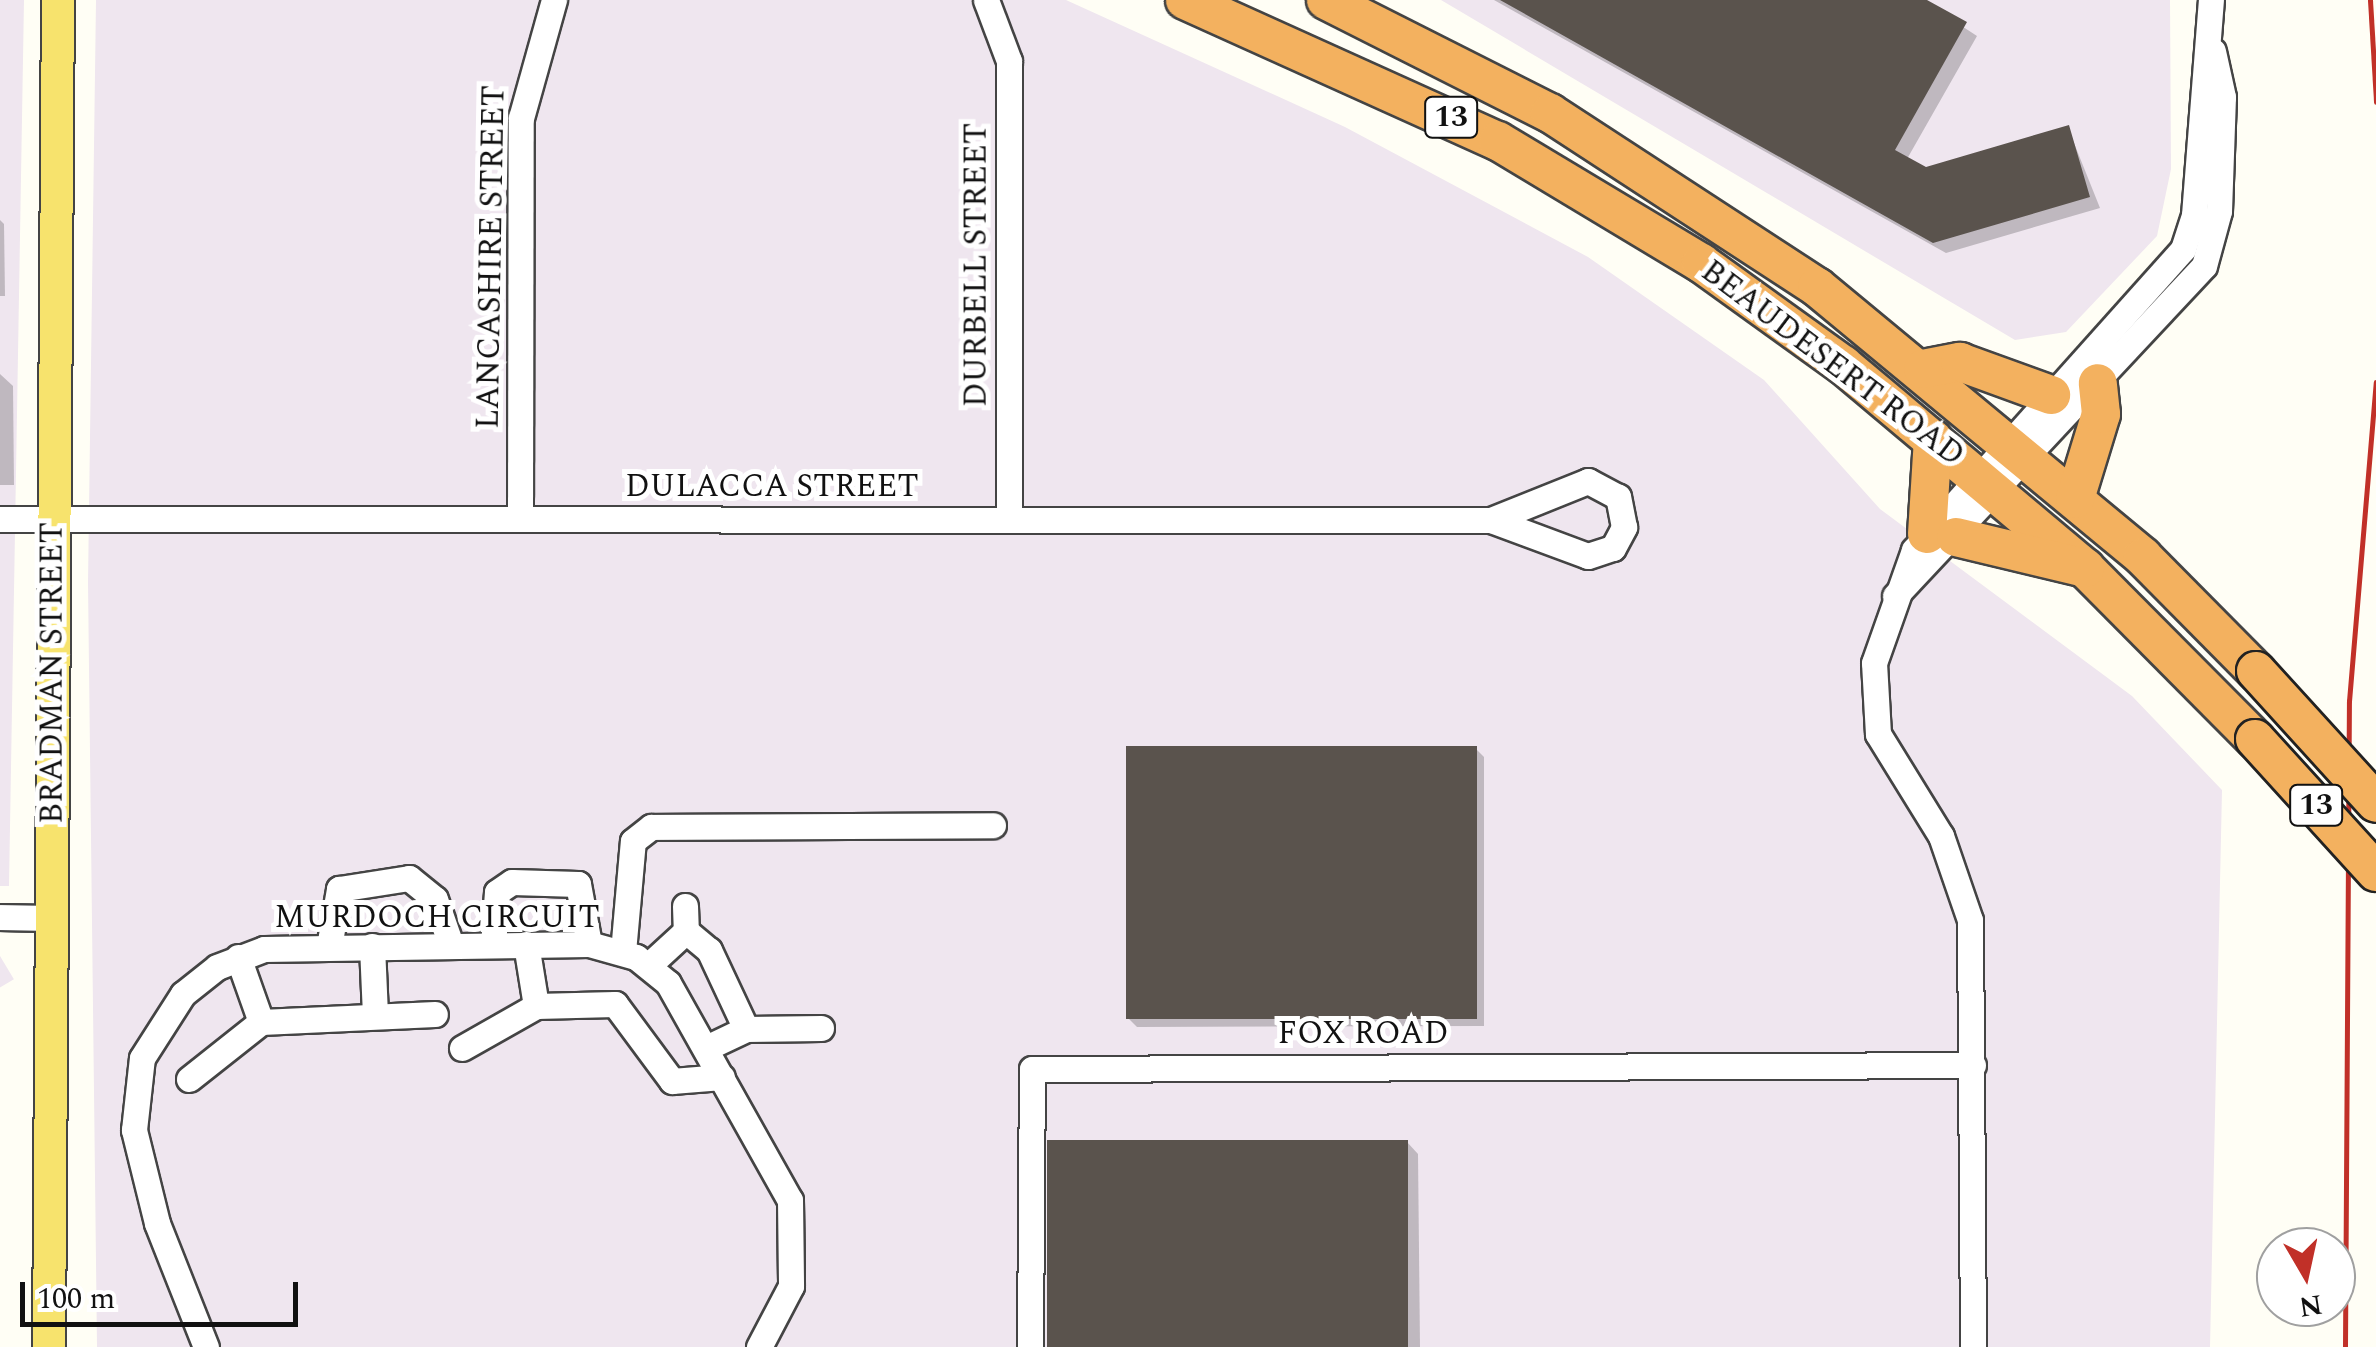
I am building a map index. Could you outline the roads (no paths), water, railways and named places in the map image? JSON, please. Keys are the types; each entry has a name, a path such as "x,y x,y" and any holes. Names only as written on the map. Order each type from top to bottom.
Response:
{"highway":[{"name":"BEAUDESERT ROAD","path":"1185,0 1425,104 1575,184 1774,313 1987,483 2085,568 2255,739 2376,872"},
{"name":"BEAUDESERT ROAD","path":"1326,0 1479,74 1653,175 1923,369 2075,499 2256,671 2376,803"},
{"path":"1923,369 1960,362 2052,395"},
{"path":"2075,499 2101,414 2098,382"},
{"path":"1933,439 1941,536 2085,568"}],"main road":[{"name":"BRADMAN STREET","path":"49,1347 58,0"}],"street":[{"name":"LANCASHIRE STREET","path":"520,519 522,102 554,0"},
{"path":"1973,1347 1973,1065 1967,901 1873,714 1874,663 1896,596 1941,536 2017,449 2052,395 2183,249 2210,36 2210,0"},
{"name":"DURBELL STREET","path":"991,6 1010,61 1008,519"},
{"path":"2017,449 2098,382 2211,252 2223,98 2210,36"},
{"name":"DULACCA STREET","path":"0,519 1490,520 1588,481 1614,491 1624,527 1613,548 1578,556 1490,520"},
{"path":"623,952 634,841 651,827 993,825"},
{"path":"329,947 340,890 409,878 435,899 451,945"},
{"path":"493,945 497,892 512,882 578,884 589,944"},
{"path":"0,917 52,918"},
{"path":"649,965 685,919 709,950 746,1028"},
{"path":"526,944 536,1006"},
{"name":"MURDOCH CIRCUIT","path":"206,1347 143,1176 134,1099 142,1058 166,1014 238,957 329,947 526,944 589,944 623,952 649,965 706,1048 795,1221 791,1286 759,1347"},
{"path":"372,946 375,1014"},
{"path":"238,957 261,1022"},
{"path":"462,1048 536,1006 615,1004 672,1081 722,1077"},
{"path":"189,1079 261,1022 435,1014"},
{"path":"706,1048 746,1028 821,1028"},
{"name":"FOX ROAD","path":"1030,1347 1032,1069 1973,1065"}],"railway":[{"path":"2370,0 2376,102"},
{"path":"2345,1347 2349,701 2376,382"}]}
